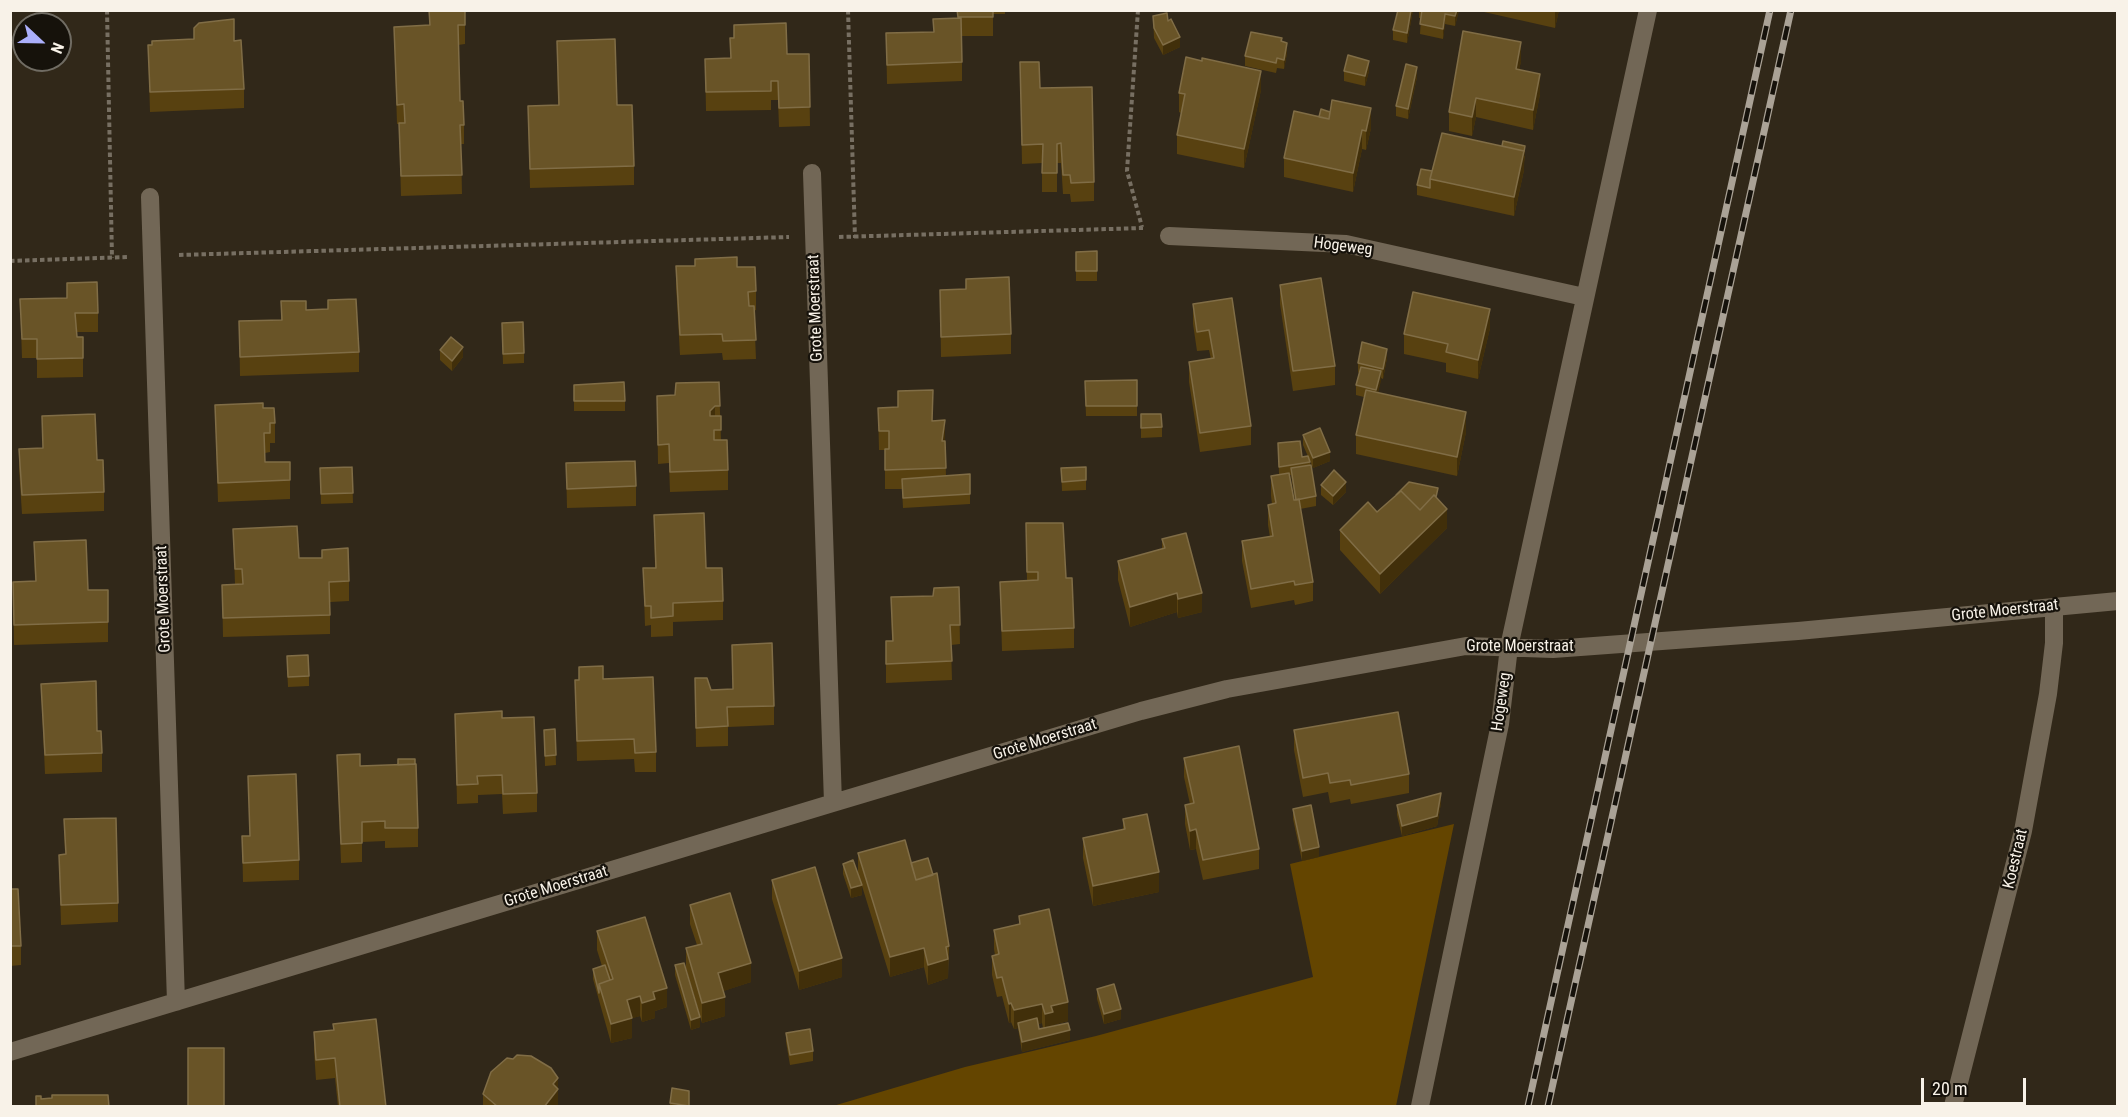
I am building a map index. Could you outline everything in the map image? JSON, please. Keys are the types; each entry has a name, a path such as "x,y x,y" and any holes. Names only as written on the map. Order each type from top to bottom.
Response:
{"street":[{"name":"Hogeweg","path":"1420,1107 1500,724 1509,647 1648,10"},
{"name":"Grote Moerstraat","path":"812,173 833,803"},
{"name":"Grote Moerstraat","path":"150,197 177,1002"},
{"name":"Hogeweg","path":"1169,236 1346,244 1584,297"},
{"name":"Grote Moerstraat","path":"10,1052 1141,711 1227,689 1466,646 1552,649 1775,633 2118,601"},
{"name":"Koestraat","path":"1953,1107 2023,831 2048,694 2054,643 2054,607"}],"path":[{"path":"107,10 112,258"},
{"path":"848,10 855,238"},
{"path":"1138,10 1127,171 1142,227"},
{"path":"10,261 814,237 855,238 1142,227 1169,236"}],"shaded area":[{"path":"1454,824 1396,1106 833,1106 965,1067 1096,1036 1313,977 1290,864"}],"building":[{"path":"429,10 465,10 465,25 458,25 460,101 463,101 464,125 460,125 462,175 401,176 399,123 405,123 404,104 397,105 394,27 430,25"},
{"path":"957,10 993,10 993,17 958,17"},
{"path":"1398,10 1411,10 1407,33 1393,30"},
{"path":"1422,10 1457,10 1455,16 1445,14 1443,29 1420,24"},
{"path":"1167,13 1168,21 1171,19 1180,37 1163,45 1154,28 1153,16"},
{"path":"961,18 962,62 887,65 886,33 934,32 933,19"},
{"path":"234,19 234,41 241,40 244,89 150,92 148,45 152,45 152,41 194,39 194,28 199,23"},
{"path":"786,23 787,54 809,54 810,107 779,108 778,81 771,81 771,91 706,92 705,59 731,58 730,38 734,38 734,25"},
{"path":"1463,31 1521,42 1516,69 1540,74 1533,110 1476,98 1472,117 1449,112"},
{"path":"1251,32 1282,38 1281,41 1287,43 1284,60 1277,58 1276,63 1245,56"},
{"path":"615,39 617,105 632,105 634,166 530,169 528,106 559,105 557,41"},
{"path":"1348,55 1369,61 1365,76 1344,71"},
{"path":"1186,57 1202,61 1202,58 1261,71 1244,149 1177,135 1185,94 1179,93"},
{"path":"1020,62 1039,62 1040,88 1092,87 1094,182 1071,183 1070,175 1063,175 1061,143 1057,144 1057,173 1042,173 1043,144 1022,145"},
{"path":"1406,64 1417,67 1408,109 1396,106"},
{"path":"1332,100 1371,108 1366,131 1362,130 1353,173 1284,158 1294,111 1329,119"},
{"path":"1321,109 1330,112 1329,119 1319,117"},
{"path":"1442,133 1524,151 1514,197 1430,179"},
{"path":"1503,141 1525,146 1524,152 1502,146"},
{"path":"1421,169 1432,171 1430,188 1417,185"},
{"path":"1097,251 1097,271 1076,271 1076,252"},
{"path":"737,257 737,267 755,267 756,291 748,292 749,306 754,306 756,340 723,341 722,334 680,335 676,266 695,266 695,259"},
{"path":"1009,277 1011,334 941,337 940,290 966,289 966,279"},
{"path":"1321,278 1335,366 1293,371 1280,285"},
{"path":"97,282 98,313 75,313 77,337 83,337 83,358 37,359 37,339 22,339 20,299 67,298 67,283"},
{"path":"1413,292 1490,309 1478,360 1446,352 1448,344 1404,334"},
{"path":"1232,298 1251,426 1200,433 1189,362 1214,358 1209,330 1197,332 1193,304"},
{"path":"356,299 359,352 240,357 239,321 282,320 281,301 306,301 306,310 328,309 328,300"},
{"path":"523,322 524,353 503,354 502,323"},
{"path":"451,337 463,347 452,361 440,350"},
{"path":"1362,342 1387,349 1383,369 1358,363"},
{"path":"1361,367 1381,371 1376,390 1356,385"},
{"path":"1137,380 1137,406 1086,406 1085,381"},
{"path":"624,382 625,401 574,401 574,385"},
{"path":"719,382 720,406 715,406 710,411 710,416 721,416 721,430 714,430 714,440 727,440 728,470 670,472 669,444 658,445 657,396 675,395 676,383"},
{"path":"933,390 932,421 945,420 942,441 945,441 946,468 885,470 885,449 889,449 889,431 879,431 878,408 898,407 898,391"},
{"path":"1366,390 1466,412 1457,457 1356,435"},
{"path":"263,403 263,408 274,408 275,423 270,423 270,433 264,433 265,462 290,462 290,480 218,483 215,405"},
{"path":"95,414 97,460 103,460 104,492 22,495 19,449 43,448 42,416"},
{"path":"1141,414 1161,414 1162,427 1141,428"},
{"path":"1320,428 1330,452 1313,458 1303,435"},
{"path":"1300,441 1302,457 1308,456 1310,462 1279,467 1278,443"},
{"path":"635,461 636,486 567,489 566,463"},
{"path":"1311,465 1316,496 1296,500 1291,468"},
{"path":"352,467 353,493 321,494 320,468"},
{"path":"1086,467 1086,480 1062,482 1061,468"},
{"path":"1334,470 1346,482 1333,496 1321,485"},
{"path":"1289,473 1294,500 1299,499 1313,582 1295,585 1294,581 1251,589 1242,541 1273,536 1268,505 1276,503 1271,476"},
{"path":"970,474 970,494 903,498 902,479"},
{"path":"1409,482 1438,488 1436,497 1434,495 1420,510 1401,491 1396,495"},
{"path":"1401,491 1420,510 1434,495 1447,509 1380,574 1340,530 1368,502 1377,512"},
{"path":"704,513 706,568 722,568 723,601 673,603 673,616 651,618 651,606 645,606 643,568 656,568 654,515"},
{"path":"1026,523 1063,523 1066,578 1072,578 1074,628 1002,631 1000,582 1038,580 1038,572 1027,572"},
{"path":"297,526 299,558 322,558 322,550 348,548 349,581 329,582 330,615 223,618 222,585 243,584 242,569 235,569 233,529"},
{"path":"1186,533 1202,593 1178,599 1177,593 1130,607 1118,561 1165,548 1162,539"},
{"path":"86,540 88,590 108,590 108,622 14,625 13,582 36,581 34,542"},
{"path":"959,587 960,625 950,625 952,661 886,664 886,641 893,641 891,597 933,596 934,588"},
{"path":"772,643 774,706 727,707 728,726 696,728 695,678 707,678 711,690 733,689 732,645"},
{"path":"308,655 309,676 288,677 287,656"},
{"path":"603,666 603,679 653,677 656,752 635,753 634,739 577,741 575,680 579,680 579,667"},
{"path":"96,681 97,731 101,731 102,753 45,755 41,684"},
{"path":"502,711 502,718 534,717 537,793 503,794 502,775 477,776 478,784 457,785 455,714"},
{"path":"1398,712 1409,774 1351,785 1350,780 1330,783 1328,773 1303,778 1294,730"},
{"path":"555,729 556,755 545,756 544,730"},
{"path":"1239,746 1259,849 1203,860 1196,829 1190,831 1185,805 1194,803 1184,758"},
{"path":"360,754 360,766 416,764 418,828 385,828 385,821 362,822 362,843 341,844 337,755"},
{"path":"398,759 415,759 415,764 398,765"},
{"path":"296,774 299,860 243,863 242,836 250,836 248,776"},
{"path":"1441,793 1437,816 1402,826 1397,805"},
{"path":"1311,805 1319,847 1302,851 1293,809"},
{"path":"1147,814 1159,872 1093,886 1083,838 1125,829 1123,819"},
{"path":"116,818 118,903 61,905 59,855 66,854 64,819"},
{"path":"905,840 916,880 937,873 949,946 946,947 948,959 928,965 924,948 890,957 858,853"},
{"path":"928,858 933,875 916,880 911,863"},
{"path":"853,860 862,885 851,888 843,864"},
{"path":"815,867 842,958 799,971 772,880"},
{"path":"10,889 18,889 21,946 10,946"},
{"path":"730,893 751,963 718,973 725,997 702,1003 686,948 702,944 690,905"},
{"path":"1049,909 1068,1002 1051,1006 1053,1012 1045,1014 1042,1004 1014,1010 1011,1003 1009,1004 1002,977 997,978 992,956 999,954 994,930 1020,924 1019,916"},
{"path":"645,917 667,988 653,992 655,999 642,1003 640,996 627,1000 632,1018 611,1024 599,984 613,979 597,931"},
{"path":"684,963 700,1017 691,1020 675,965"},
{"path":"605,965 610,980 599,984 599,993 593,969"},
{"path":"1114,984 1121,1009 1104,1014 1097,989"},
{"path":"1037,1018 1039,1029 1068,1023 1070,1030 1022,1042 1018,1023"},
{"path":"376,1019 386,1107 340,1107 335,1058 316,1060 314,1032 334,1030 333,1024"},
{"path":"810,1029 813,1051 790,1055 786,1033"},
{"path":"188,1048 224,1048 224,1107 188,1107"},
{"path":"517,1055 531,1056 551,1068 558,1078 553,1084 558,1089 544,1107 498,1107 483,1094 491,1072 507,1058 513,1059"},
{"path":"672,1088 689,1091 689,1106 670,1103"},
{"path":"52,1095 108,1095 109,1107 36,1107 36,1096 41,1096 41,1099 52,1098"}],"railway":[{"path":"1528,1106 1770,10"},
{"path":"1548,1106 1791,10"}]}
